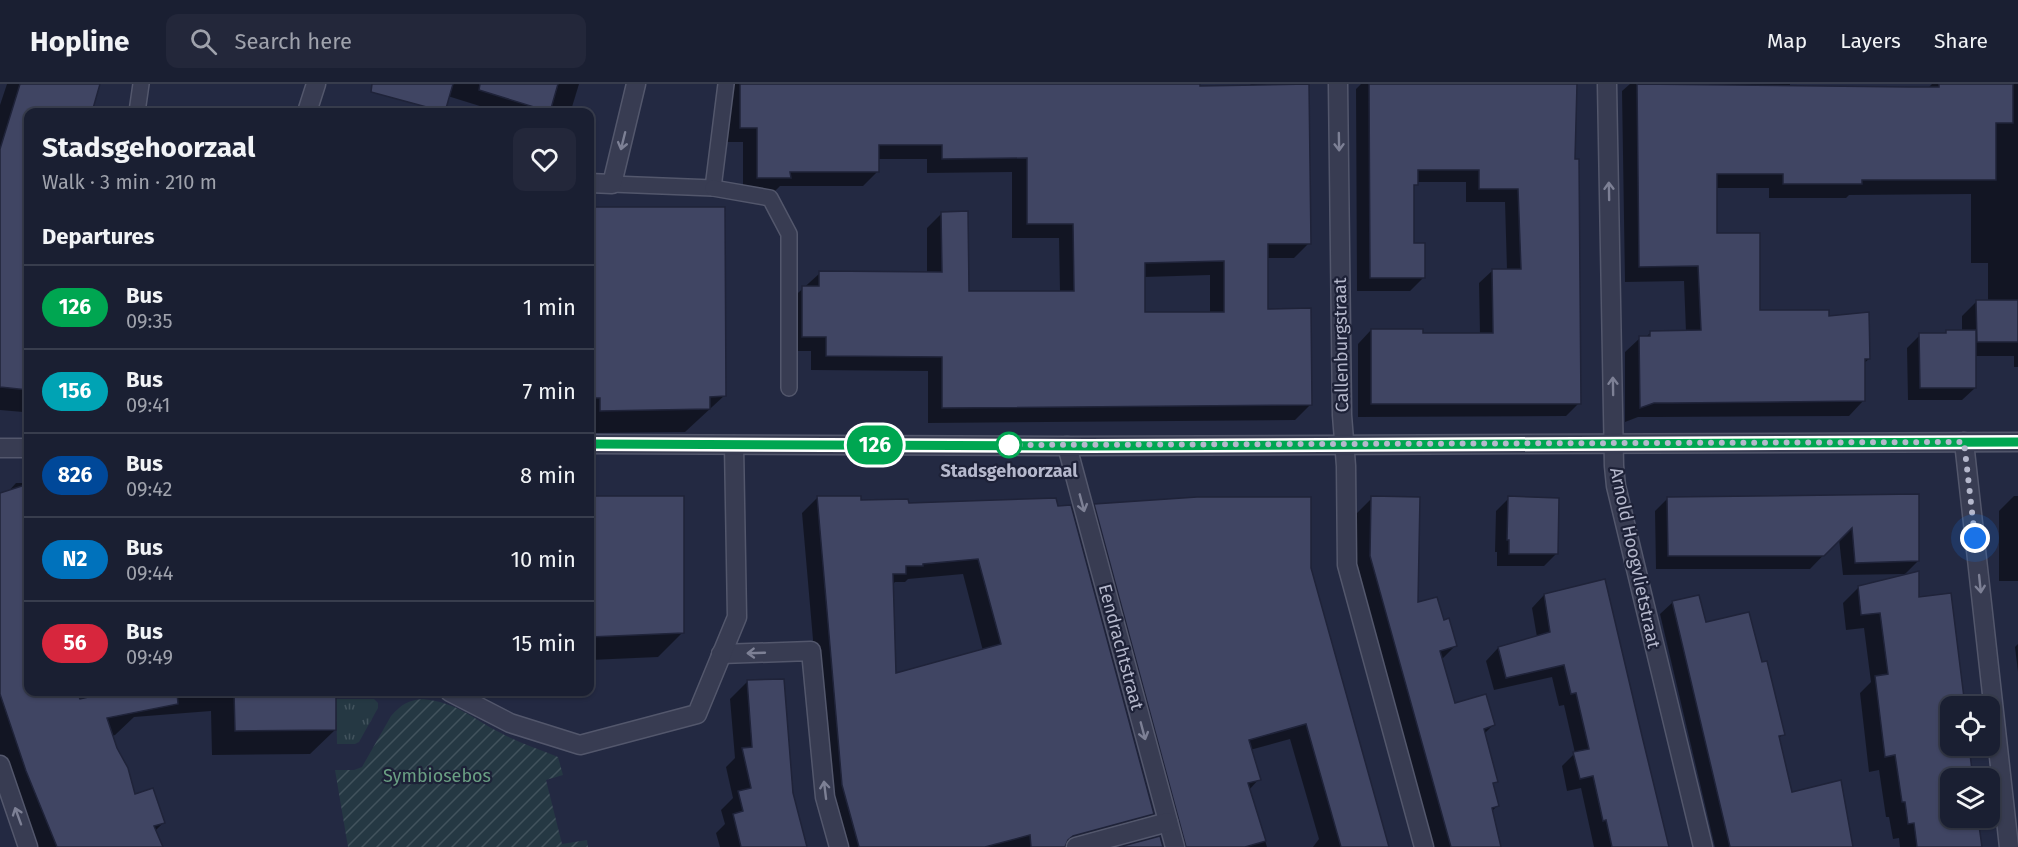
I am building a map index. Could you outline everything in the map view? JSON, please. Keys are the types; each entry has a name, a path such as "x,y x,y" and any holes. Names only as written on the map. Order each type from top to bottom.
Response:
{"street":[{"path":"309,108 316,84"},
{"path":"594,183 612,184 636,84"},
{"name":"Callenburgstraat","path":"1338,84 1342,415 1347,565 1424,847"},
{"name":"Arnold Hoogvlietstraat","path":"1607,84 1616,486 1702,847"},
{"path":"1964,442 2009,847"},
{"path":"594,444 1067,446 2018,442"},
{"path":"458,696 510,723 580,745 697,714 737,617 734,445"},
{"name":"Eendrachtstraat","path":"1067,446 1175,847"},
{"path":"0,448 24,448"},
{"path":"721,654 811,651 825,797 839,847"},
{"path":"0,765 28,847"},
{"path":"1076,847 1168,822"}],"lane":[{"path":"138,108 141,84"},
{"path":"713,188 726,84"},
{"path":"612,184 713,188 770,198 789,234 789,388"}],"green space":[{"path":"336,699 374,699 378,703 378,708 359,742 355,744 337,744"},
{"name":"Symbiosebos","path":"423,699 456,708 508,737 558,757 563,775 546,780 562,844 587,840 588,847 348,847 335,770 354,770 362,767 391,716 406,703"}],"building":[{"path":"20,84 100,84 93,108 24,108 24,390 0,387 0,149"},
{"path":"372,84 453,84 446,108 430,108 371,92"},
{"path":"480,84 558,84 551,108 537,108 479,90"},
{"path":"740,84 1200,84 1200,86 1309,84 1311,244 1268,244 1268,309 1311,308 1312,405 942,408 942,357 826,356 826,337 802,337 802,286 819,286 819,271 942,272 941,212 968,211 969,291 1074,291 1073,224 1027,224 1027,158 942,159 942,145 879,145 879,172 790,172 791,178 757,178 757,128 740,128","holes":["1224,261 1224,312 1145,312 1145,263"]},
{"path":"1369,84 1577,84 1575,159 1579,159 1581,404 1371,404 1371,329 1423,329 1423,333 1493,333 1492,269 1521,269 1518,189 1479,189 1479,170 1418,170 1418,185 1414,185 1414,243 1425,243 1425,278 1370,278"},
{"path":"1637,84 1939,87 1939,84 2013,84 2013,123 1996,123 1996,180 1862,180 1862,184 1783,184 1783,174 1717,174 1717,233 1760,233 1760,310 1829,310 1829,316 1869,312 1870,359 1865,359 1865,401 1654,403 1640,408 1639,336 1650,336 1650,331 1701,330 1698,266 1639,267"},
{"path":"594,207 725,207 726,396 710,397 710,409 600,411 600,398 594,398"},
{"path":"1976,300 2018,300 2018,342 1977,342"},
{"path":"1946,330 1976,330 1976,388 1920,388 1919,333 1946,333"},
{"path":"24,485 24,696 79,696 80,699 93,696 177,696 178,704 107,718 117,748 128,768 135,794 153,788 165,823 154,826 163,847 57,847 26,771 0,694 0,493"},
{"path":"1919,494 1919,561 1855,563 1852,528 1824,556 1668,556 1667,497"},
{"path":"594,496 684,496 684,633 594,637"},
{"path":"817,496 861,496 861,500 908,499 909,503 1056,498 1058,506 1071,505 1154,814 1073,836 1065,847 1031,847 1030,835 985,847 859,847 842,785","holes":["978,559 1001,644 896,673 893,574 906,574 906,566"]},
{"path":"1371,496 1420,497 1418,602 1437,597 1444,620 1449,618 1457,646 1440,651 1455,703 1486,694 1495,725 1484,729 1498,782 1493,783 1499,806 1492,808 1501,847 1451,847 1370,556"},
{"path":"1508,496 1559,498 1558,554 1509,554"},
{"path":"1197,497 1311,497 1311,568 1389,847 1341,847 1306,724 1249,740 1261,780 1248,783 1266,841 1245,847 1186,847 1094,504"},
{"path":"1919,571 1919,597 1951,593 1964,696 1940,696 1940,756 1970,756 1972,768 1940,768 1940,828 1979,828 1982,847 1917,847 1914,823 1908,824 1905,802 1902,802 1895,755 1885,757 1875,676 1888,674 1880,613 1861,615 1858,586"},
{"path":"1605,579 1669,847 1612,847 1606,820 1603,821 1593,776 1580,779 1573,752 1589,749 1576,693 1571,694 1564,665 1506,678 1498,647 1550,632 1544,594"},
{"path":"1699,595 1706,622 1749,612 1762,662 1767,661 1785,735 1779,736 1792,792 1841,780 1853,847 1730,847 1672,601"},
{"path":"784,679 793,793 807,847 741,847 733,814 743,811 738,791 751,788 742,748 752,747 747,680"},
{"path":"234,696 336,696 336,730 235,731"},
{"path":"1160,836 1163,847 1119,847"}],"bus line":[{"name":"126","path":"594,444 1089,446 2018,442"}],"place":[{"name":"Stadsgehoorzaal","path":"1009,445"}],"route":[{"path":"1009,445 1964,442 1975,538"}]}
